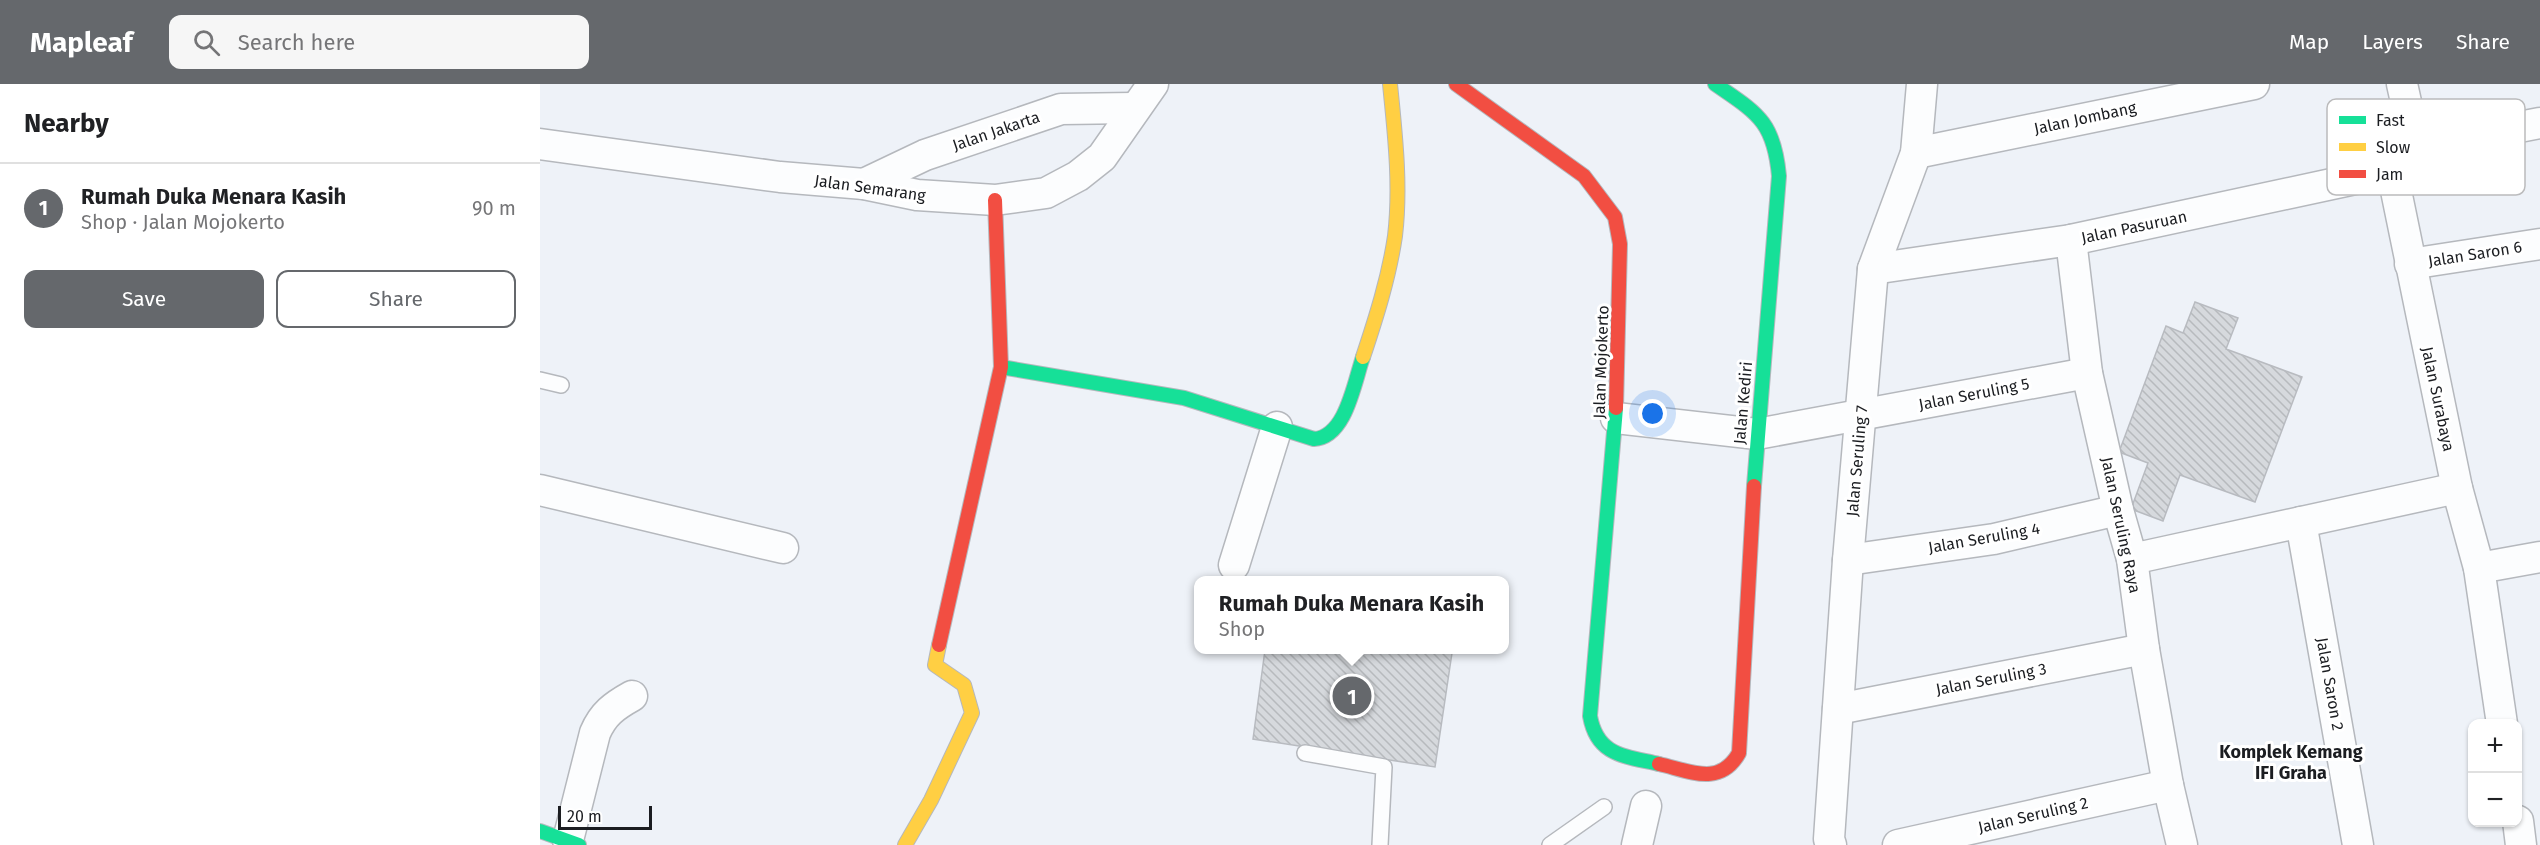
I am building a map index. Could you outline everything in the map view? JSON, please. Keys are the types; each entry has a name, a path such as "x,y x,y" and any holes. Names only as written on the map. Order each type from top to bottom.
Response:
{"street":[{"path":"1001,367 1184,398 1314,439 1325,439 1334,434 1342,420 1391,257 1396,216 1395,142 1390,84"},
{"name":"Jalan Mojokerto","path":"1456,84 1584,176 1615,217 1620,243 1616,418 1590,716 1592,730 1606,749 1629,757 1708,775 1720,774 1731,767 1739,753"},
{"name":"Jalan Kediri","path":"1714,84 1755,112 1770,129 1778,151 1779,176 1757,435 1739,753"},
{"name":"Jalan Seruling 7","path":"1831,845 1829,839 1848,560 1873,269 1916,153 1923,84"},
{"name":"Jalan Jombang","path":"1916,153 2254,84"},
{"path":"2402,84 2405,99"},
{"name":"Jalan Jakarta","path":"864,184 925,155 1061,109 1142,92"},
{"name":"Jalan Semarang","path":"540,144 780,177 864,184 917,195 995,200 1046,193 1078,176 1102,157 1142,92"},
{"path":"2525,126 2540,123"},
{"name":"Jalan Pasuruan","path":"1873,269 2071,240 2327,185"},
{"name":"Jalan Surabaya","path":"2397,195 2457,488 2479,568 2501,719"},
{"path":"905,845 931,800 972,713 964,685 935,665 1001,367 995,200"},
{"name":"Jalan Seruling Raya","path":"2071,240 2087,373 2118,510 2132,559 2144,649 2168,785 2182,845"},
{"name":"Jalan Saron 6","path":"2410,264 2540,244"},
{"name":"Jalan Seruling 5","path":"1616,418 1757,435 2087,373"},
{"path":"1234,565 1277,427"},
{"path":"2132,559 2457,488"},
{"path":"540,490 783,548"},
{"name":"Jalan Seruling 4","path":"1848,560 1994,539 2118,510"},
{"name":"Jalan Saron 2","path":"2301,522 2358,845"},
{"path":"2479,568 2540,557"},
{"name":"Jalan Seruling 3","path":"1838,709 2144,649"},
{"path":"540,831 574,843 595,733 602,718 608,712 632,696"},
{"name":"Jalan Seruling 2","path":"1898,845 2168,785"},
{"path":"1637,845 1646,806"},
{"path":"2518,827 2521,845"}],"lane":[{"path":"540,380 561,386"},
{"path":"1305,753 1384,767 1380,845"},
{"path":"1550,845 1604,807"}],"building":[{"path":"2195,302 2238,318 2226,349 2302,377 2255,502 2180,475 2163,521 2131,509 2148,463 2119,452 2166,326 2183,333"},
{"path":"1264,654 1452,654 1435,767 1253,739"}],"traffic: fast":[{"path":"1715,84 1752,111 1768,130 1777,157 1779,176 1754,486"},
{"path":"1001,367 1184,398 1314,439 1325,436 1341,419 1352,394 1363,357"},
{"path":"1616,408 1590,716 1599,739 1606,747 1624,756 1659,764"},
{"path":"540,831 579,845"}],"traffic: slow":[{"path":"1363,357 1386,282 1397,217 1397,179 1390,84"},
{"path":"905,845 931,800 972,713 964,685 935,665 939,645"}],"traffic: jam":[{"path":"1456,84 1584,176 1615,217 1620,244 1616,408"},
{"path":"939,645 1001,367 995,200"},
{"path":"1659,764 1693,773 1714,773 1731,764 1739,753 1754,486"}],"place":[{"name":"Rumah Duka Menara Kasih","path":"1352,696"}],"district":[{"name":"Komplek Kemang IFI Graha","path":"2291,762"}]}
